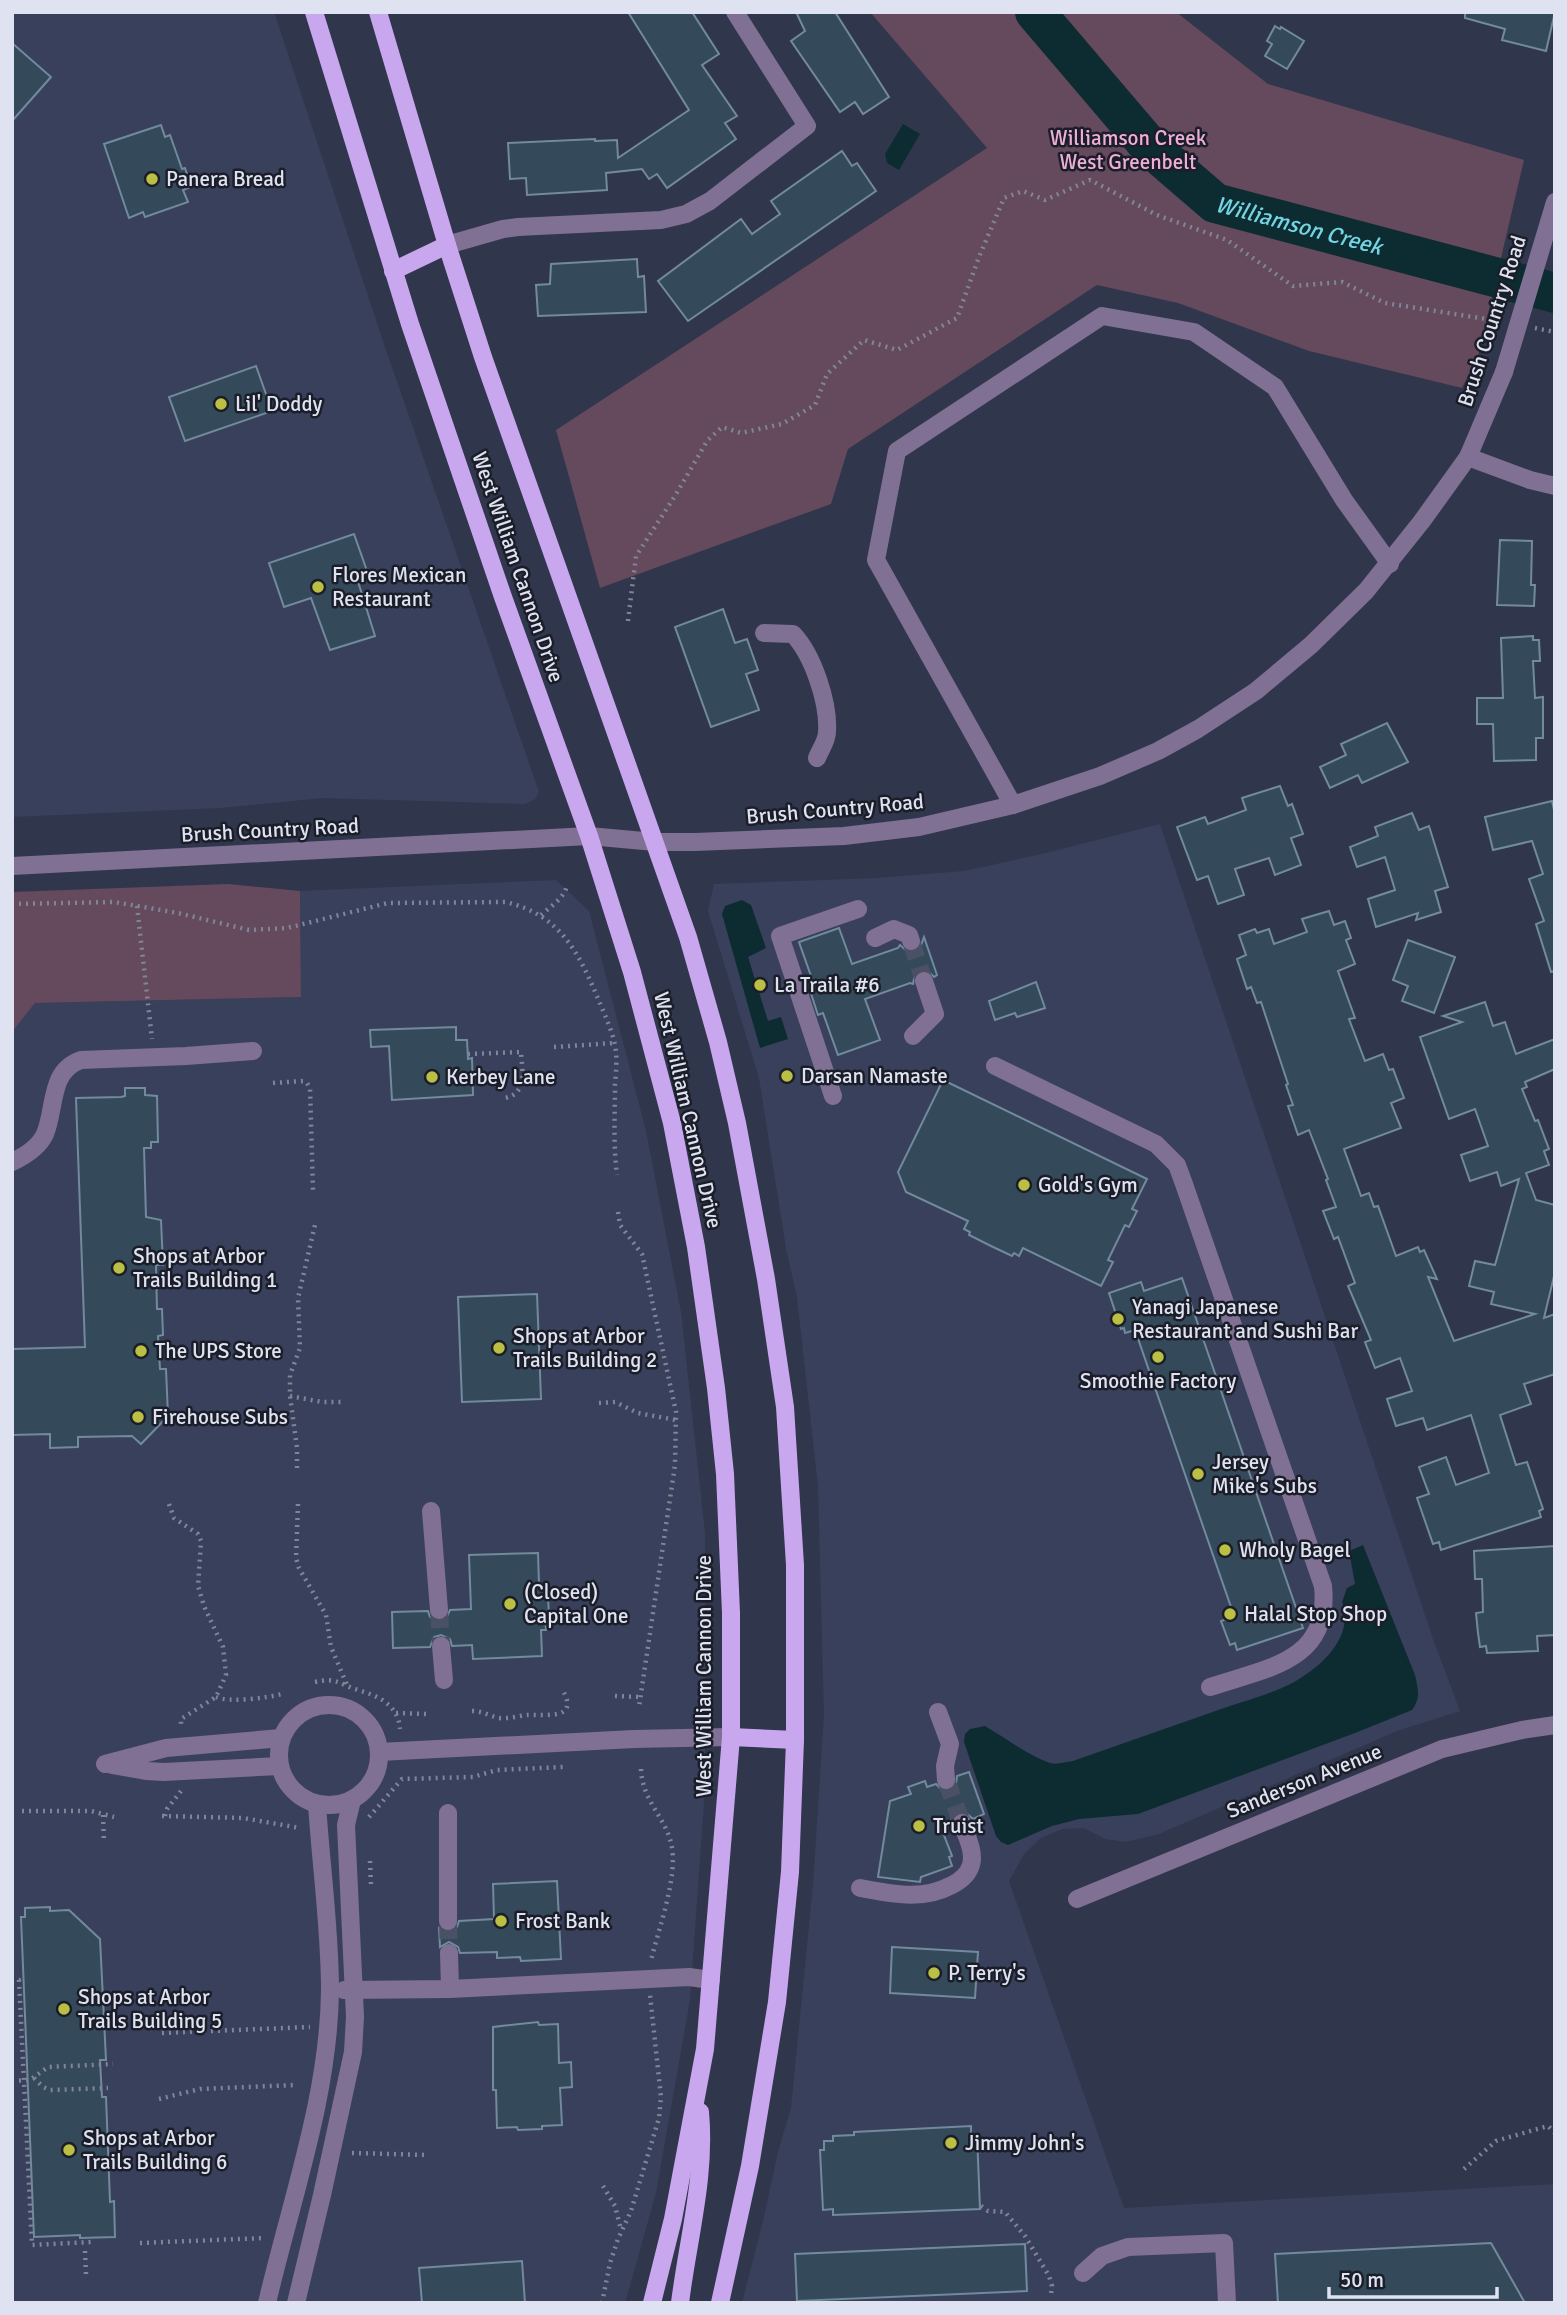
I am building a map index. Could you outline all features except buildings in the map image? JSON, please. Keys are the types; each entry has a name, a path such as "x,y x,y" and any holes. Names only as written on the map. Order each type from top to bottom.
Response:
{"main road":[{"name":"West William Cannon Drive","path":"314,12 393,271 503,597 589,836 632,972 669,1110 696,1247 725,1474 731,1614 731,1737 705,2049 673,2219 652,2303"},
{"name":"West William Cannon Drive","path":"378,12 446,245 483,357 688,937 718,1042 744,1153 766,1279 785,1407 795,1565 795,1740 790,1872 777,2002 750,2166 720,2303"},
{"path":"393,271 446,245"},
{"path":"731,1737 795,1740"},
{"path":"680,2303 698,2197 703,2143 698,2088"}],"street":[{"path":"446,245 511,228 661,220 686,214 710,201 807,126 735,12"},
{"name":"Brush Country Road","path":"12,866 589,836 655,842 858,835 919,827 1013,805 1100,776 1158,751 1198,729 1256,691 1311,645 1390,564 1468,457 1504,372 1555,202"},
{"path":"1013,805 876,561 897,451 1102,316 1194,332 1275,387 1345,500 1390,564"},
{"path":"1468,457 1555,486"},
{"path":"764,633 793,634 807,654 824,700 828,734 817,758"},
{"path":"833,1097 780,936 858,909"},
{"path":"875,938 894,929 909,935 911,941"},
{"path":"913,1036 935,1014 924,981"},
{"path":"12,1162 35,1148 44,1136 58,1083 63,1070 71,1063 81,1060 253,1051"},
{"path":"995,1066 1156,1144 1177,1165 1184,1184 1323,1586 1325,1605 1322,1623 1311,1643 1290,1660 1210,1687"},
{"path":"431,1511 439,1610"},
{"path":"441,1646 444,1680"},
{"path":"323,1705 336,1705 361,1717 370,1727 379,1752 378,1764 369,1785 352,1800 341,1804 317,1804 297,1795 283,1777 278,1752 281,1738 297,1716 323,1705"},
{"path":"938,1712 950,1744 945,1766 946,1780"},
{"name":"Sanderson Avenue","path":"1077,1899 1441,1749 1555,1725"},
{"path":"379,1752 634,1739 731,1737"},
{"path":"279,1766 164,1772 105,1764 166,1748 281,1738"},
{"path":"296,2303 353,2052 355,2017 345,1820 352,1800"},
{"path":"267,2303 324,2064 330,1991 317,1804"},
{"path":"448,1813 448,1921"},
{"path":"860,1888 909,1896 925,1895 960,1881 971,1864 972,1852 962,1823"},
{"path":"449,1953 450,1989"},
{"path":"330,1991 450,1989 689,1977 711,1980"},
{"path":"1083,2273 1102,2256 1128,2247 1224,2243 1227,2303"}],"path":[{"path":"628,621 636,556 707,441 722,426 741,433 782,424 815,405 827,374 864,340 897,350 957,318 1004,198 1023,191 1045,201 1090,180 1157,215 1227,240 1293,286 1342,282 1385,303 1500,322"},
{"path":"1527,327 1555,332"},
{"path":"541,915 564,894 568,888 567,884"},
{"path":"12,904 114,902 249,930 287,928 388,903 505,902 522,905 541,915 566,938 586,971 612,1033 616,1053 614,1153 617,1174"},
{"path":"137,906 154,1057"},
{"path":"554,1047 614,1043"},
{"path":"468,1054 521,1052 522,1086 518,1093 505,1098"},
{"path":"273,1083 303,1081 310,1088 313,1189"},
{"path":"618,1212 620,1225 642,1254 676,1420 675,1465 639,1707"},
{"path":"296,1468 297,1448 290,1375 300,1348 298,1298 316,1225"},
{"path":"290,1396 322,1402 344,1402"},
{"path":"600,1403 615,1402 638,1413 676,1420"},
{"path":"169,1504 174,1518 198,1534 201,1541 198,1586 223,1647 226,1675 216,1697 181,1719 180,1739"},
{"path":"298,1504 296,1558 326,1615 331,1647 347,1685"},
{"path":"315,1682 335,1680 376,1695 396,1713 400,1729"},
{"path":"472,1711 502,1718 550,1716 564,1710 568,1705 562,1689"},
{"path":"216,1697 233,1701 282,1694"},
{"path":"615,1696 640,1697"},
{"path":"396,1713 427,1714"},
{"path":"363,1824 402,1779 473,1777 497,1770 563,1767"},
{"path":"641,1769 646,1793 671,1842 673,1871 650,1964"},
{"path":"181,1791 163,1816 243,1818 289,1827 306,1827"},
{"path":"23,1811 91,1811 114,1817"},
{"path":"103,1815 104,1843"},
{"path":"369,1855 371,1888"},
{"path":"12,1980 19,1980 32,2245 92,2242"},
{"path":"602,2303 610,2263 631,2211 659,2118 661,2097 650,1994"},
{"path":"162,2033 310,2027"},
{"path":"12,2081 34,2078 48,2067 113,2064"},
{"path":"34,2078 50,2090 108,2088"},
{"path":"159,2099 200,2089 295,2085"},
{"path":"1464,2169 1496,2141 1548,2126 1555,2133"},
{"path":"352,2153 427,2155"},
{"path":"603,2186 615,2206 621,2232"},
{"path":"981,2206 988,2211 1005,2212 1010,2216 1049,2276 1051,2294"},
{"path":"140,2243 257,2237 272,2239"},
{"path":"85,2251 86,2274"}],"shaded area":[{"path":"12,12 274,12 383,341 539,792 535,799 525,804 323,798 220,808 12,817"},
{"path":"903,124 920,134 899,170 887,163 885,154"},
{"path":"1160,824 1434,1642 1460,1711 1397,1731 1159,1834 1126,1842 1105,1839 1084,1828 1062,1829 1041,1838 1024,1854 1009,1881 1124,2208 1555,2184 1555,2303 742,2303 791,2108 813,1885 824,1715 818,1486 797,1297 786,1248 759,1078 708,911 714,884 877,878 964,871"},
{"path":"556,880 589,911 646,1131 681,1312 705,1533 705,1788 690,2000 656,2193 625,2303 12,2303 12,1032 35,1003 301,997 300,891"},
{"path":"742,900 751,905 766,948 748,957 768,1021 781,1017 788,1039 760,1048 722,914 725,906"},
{"path":"1363,1545 1415,1675 1418,1697 1412,1710 1138,1814 1079,1819 1052,1826 1008,1845 996,1836 964,1742 965,1734 970,1729 985,1726 1034,1756 1055,1764 1073,1761 1289,1685 1317,1667 1338,1642 1345,1623 1342,1602 1347,1588 1355,1584 1349,1551"}],"green space":[{"name":"Williamson Creek West Greenbelt","path":"870,12 1176,12 1268,84 1524,160 1478,356 1462,388 1309,351 1178,303 1097,285 848,449 831,504 600,588 556,430 987,148"},
{"path":"228,884 300,891 301,997 35,1003 12,1032 12,892"}],"waterway":[{"name":"Williamson Creek","path":"1035,12 1150,147 1215,203 1555,293"}],"tunnel":[{"path":"911,941 924,981"},
{"path":"439,1610 441,1646"},
{"path":"946,1780 962,1823"},
{"path":"448,1921 449,1953"}],"place":[{"name":"Panera Bread","path":"152,179"},
{"name":"Lil' Doddy","path":"221,404"},
{"name":"Flores Mexican Restaurant","path":"318,587"},
{"name":"La Traila #6","path":"760,985"},
{"name":"Darsan Namaste","path":"787,1076"},
{"name":"Kerbey Lane","path":"432,1077"},
{"name":"Gold's Gym","path":"1024,1185"},
{"name":"Shops at Arbor Trails Building 1","path":"119,1268"},
{"name":"Yanagi Japanese Restaurant and Sushi Bar","path":"1118,1319"},
{"name":"Shops at Arbor Trails Building 2","path":"499,1348"},
{"name":"The UPS Store","path":"141,1351"},
{"name":"Smoothie Factory","path":"1158,1357"},
{"name":"Firehouse Subs","path":"138,1417"},
{"name":"Jersey Mike's Subs","path":"1198,1474"},
{"name":"Wholy Bagel","path":"1225,1550"},
{"name":"(Closed) Capital One","path":"510,1604"},
{"name":"Halal Stop Shop","path":"1230,1614"},
{"name":"Truist","path":"919,1826"},
{"name":"Frost Bank","path":"501,1921"},
{"name":"P. Terry's","path":"934,1973"},
{"name":"Shops at Arbor Trails Building 5","path":"64,2009"},
{"name":"Jimmy John's","path":"951,2143"},
{"name":"Shops at Arbor Trails Building 6","path":"69,2150"}]}
